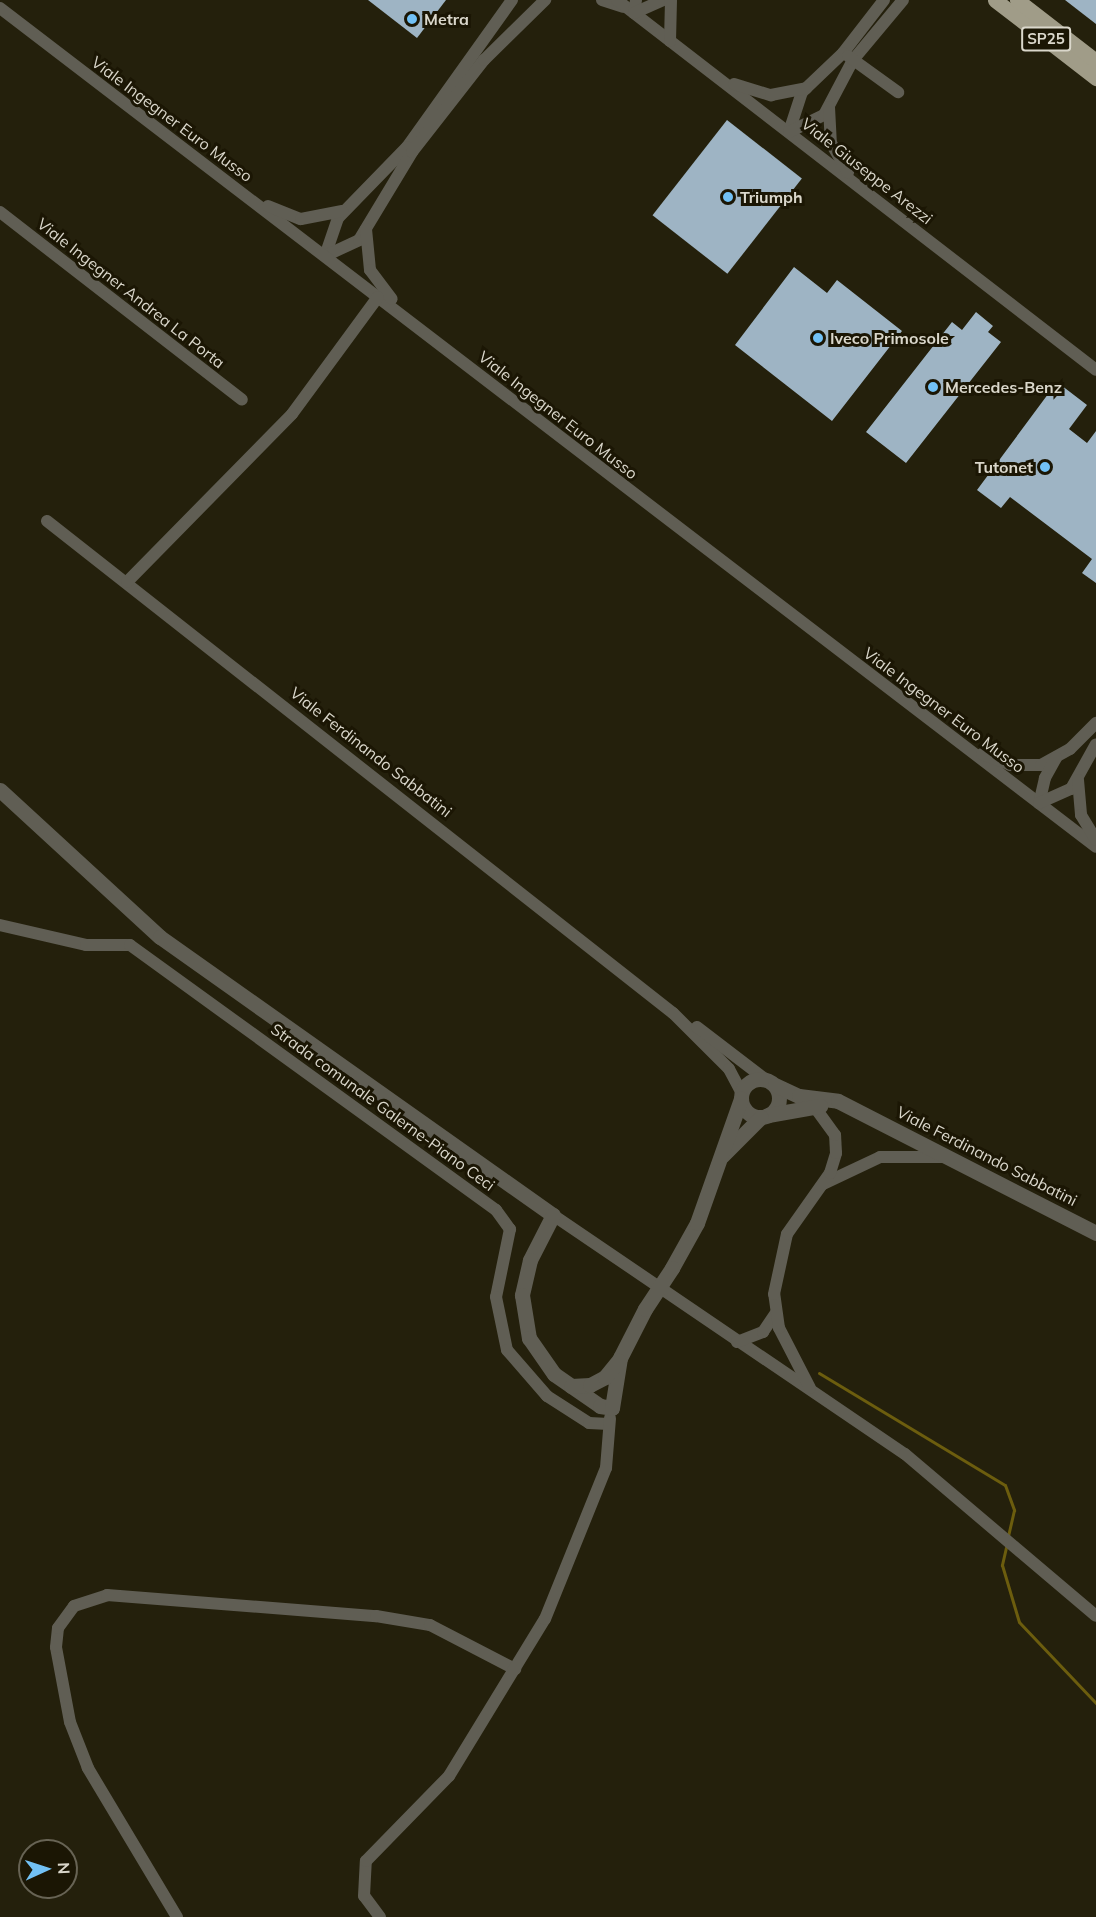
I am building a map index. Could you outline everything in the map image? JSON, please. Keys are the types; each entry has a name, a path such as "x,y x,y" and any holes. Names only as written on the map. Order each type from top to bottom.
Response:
{"main road":[{"name":"SP25","path":"995,0 1096,78"},
{"name":"SP25","path":"1017,0 1096,61"}],"street":[{"path":"325,256 332,226 407,147 512,0"},
{"path":"325,256 351,245 366,229 419,143 484,60 545,0"},
{"path":"602,0 633,7 663,0"},
{"name":"Viale Giuseppe Arezzi","path":"617,0 633,7 670,41 1096,370"},
{"path":"670,0 670,41"},
{"path":"858,184 831,143 827,116 848,56 884,0"},
{"path":"789,132 797,100 810,86 848,56 903,0"},
{"name":"Viale Ingegner Euro Musso","path":"0,8 1096,847"},
{"path":"848,56 898,92"},
{"path":"715,75 758,94 786,94 810,86"},
{"path":"789,132 817,121 831,102"},
{"path":"237,189 301,219 329,217 349,207"},
{"name":"Viale Ingegner Andrea La Porta","path":"0,212 242,400"},
{"path":"366,229 365,255 377,284 422,330"},
{"path":"127,582 292,414 378,297"},
{"name":"Viale Ferdinando Sabbatini","path":"47,521 673,1013"},
{"path":"1039,803 1045,778 1056,758 1096,723"},
{"path":"1039,803 1064,795 1078,779 1096,744"},
{"path":"969,748 1011,765 1028,766 1056,758"},
{"path":"1078,779 1081,815 1096,840"},
{"path":"0,790 160,937 553,1215 813,1392 957,1495 1096,1616"},
{"name":"Strada comunale Galerne-Piano Ceci","path":"0,926 86,945 130,945 496,1210 510,1229 496,1297 507,1350 547,1396 589,1423 609,1424"},
{"path":"673,1013 770,1082 778,1102 714,1164"},
{"path":"673,1013 729,1069 747,1112 764,1116 814,1106 861,1112"},
{"path":"590,1385 605,1377 620,1358 645,1309 672,1268 697,1223 714,1164 741,1095 751,1081 770,1082 861,1112"},
{"path":"813,1392 791,1357 775,1314 776,1274 787,1234 822,1184 836,1153 835,1135 814,1106"},
{"name":"Viale Ferdinando Sabbatini","path":"861,1112 1096,1233"},
{"path":"822,1184 880,1157 924,1154 954,1159"},
{"path":"553,1215 525,1275 522,1313 541,1360 571,1386 600,1406 612,1403"},
{"path":"737,1342 763,1332 775,1314"},
{"path":"380,1917 364,1896 366,1862 449,1776 549,1610 606,1468 609,1424 620,1358"},
{"path":"571,1386 590,1385 607,1390 612,1403"},
{"path":"177,1917 88,1768 70,1722 56,1647 58,1628 74,1606 90,1597 107,1595 376,1616 430,1624 515,1669"}],"building":[{"name":"Metra","path":"368,0 446,0 417,38"},
{"path":"1065,0 1096,0 1096,24"},
{"name":"Triumph","path":"727,120 802,178 727,274 653,215"},
{"name":"Iveco Primosole","path":"794,267 827,293 837,280 902,331 832,421 735,345"},
{"name":"Mercedes-Benz","path":"976,312 993,326 988,332 1001,342 906,463 866,432 952,322 962,330"},
{"name":"Tutonet","path":"1057,382 1087,405 1069,429 1087,443 1096,431 1096,583 1082,573 1092,559 1010,497 1001,508 977,490"}],"waterway":[{"path":"819,1373 1005,1485 1014,1510 1008,1537"},
{"path":"1007,1543 1002,1565 1019,1622 1096,1703"}],"place":[{"name":"Metra","path":"412,19"},
{"name":"Triumph","path":"728,197"},
{"name":"Iveco Primosole","path":"818,338"},
{"name":"Mercedes-Benz","path":"933,387"},
{"name":"Tutonet","path":"1045,467"}]}
